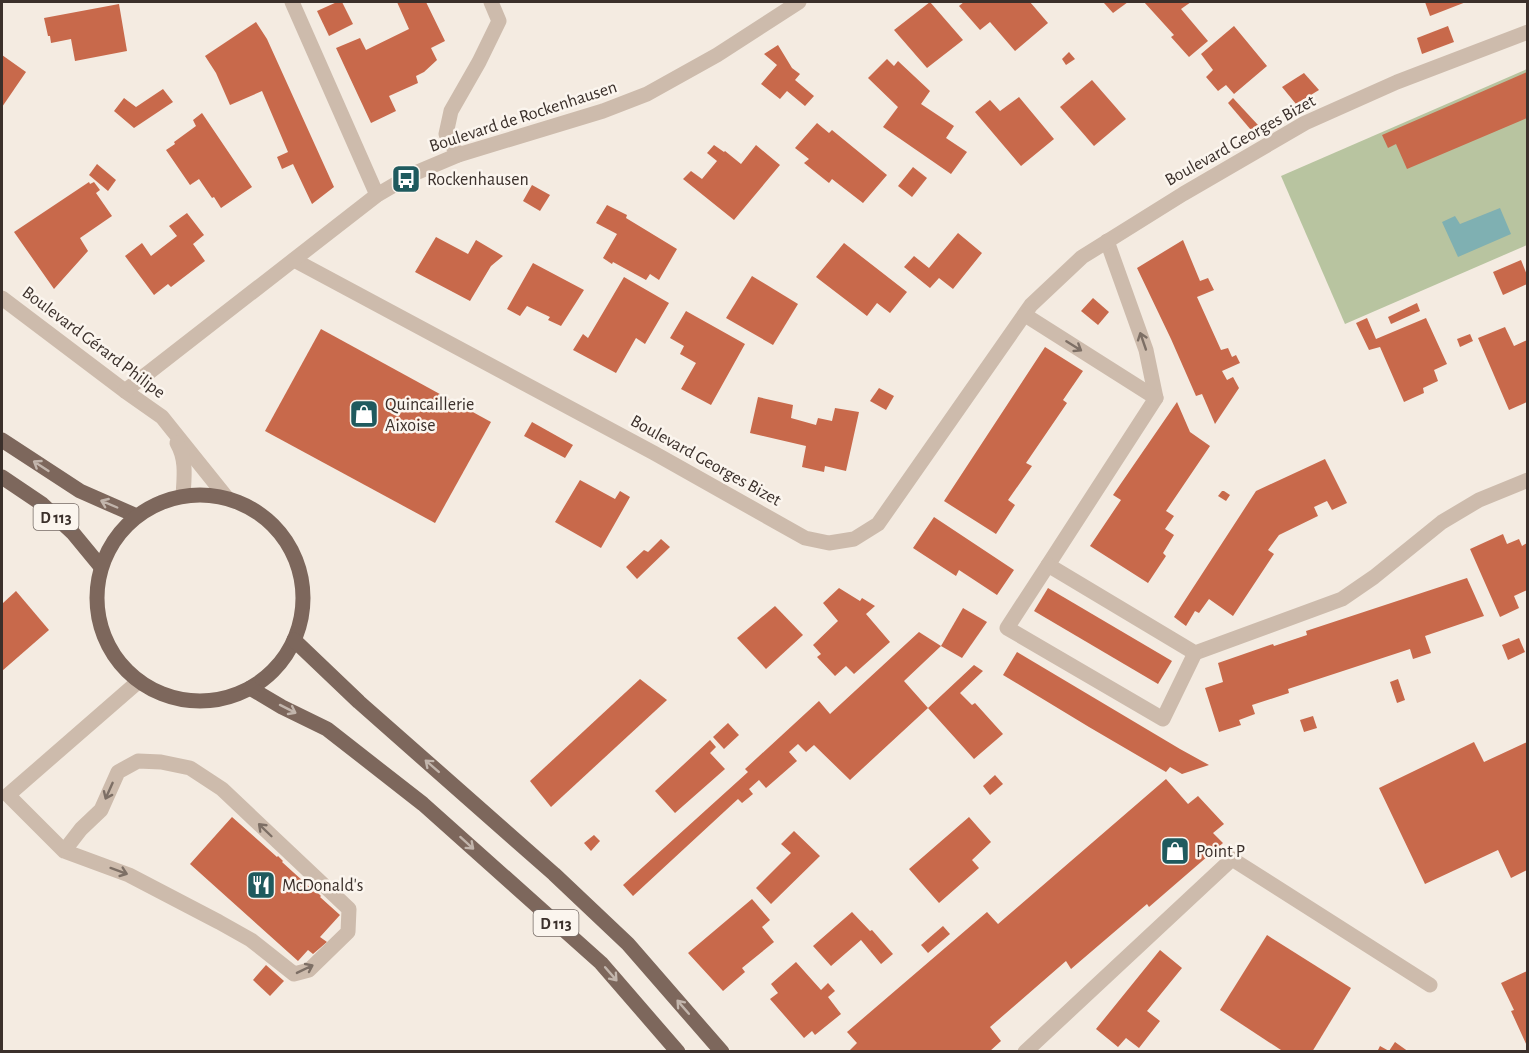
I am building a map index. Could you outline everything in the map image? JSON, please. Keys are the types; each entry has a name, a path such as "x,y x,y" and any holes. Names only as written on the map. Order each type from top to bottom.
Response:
{"main road":[{"name":"D 113","path":"2,440 80,491 137,516"},
{"name":"D 113","path":"2,477 42,504 73,533 101,567"},
{"path":"205,495 227,498 255,510 277,529 294,554 302,583 302,612 294,640 276,668 250,688 223,698 194,701 165,695 139,681 120,664 106,642 99,618 97,592 101,567 115,539 137,516 159,503 183,496 205,495"},
{"name":"D 113","path":"294,640 359,702 554,874 628,944 722,1052"},
{"name":"D 113","path":"250,688 327,729 423,804 601,963 678,1052"}],"street":[{"path":"292,2 377,195"},
{"path":"458,155 446,134 452,111 499,21 491,2"},
{"name":"Boulevard de Rockenhausen","path":"125,391 377,195 413,174 458,155 603,111 647,94 717,55 799,2"},
{"name":"Boulevard Georges Bizet","path":"294,260 654,453 805,538 829,543 854,539 878,524 1031,305 1082,257 1183,194 1305,123 1397,82 1527,32"},
{"path":"1107,241 1146,350 1156,398 1007,628 1163,719 1195,653 1342,599 1374,577 1442,522 1479,500 1527,480"},
{"name":"Boulevard Gérard Philipe","path":"2,298 162,417 227,498"},
{"path":"1025,315 1156,398"},
{"name":"Boulevard Gérard Philipe","path":"162,417 182,451 185,466 183,496"},
{"path":"1048,565 1195,653"},
{"path":"64,851 81,829 101,810 118,772 138,761 161,762 190,768 222,789 349,909 348,932 309,970 294,974 251,940 219,922 129,875 64,851 8,795 139,681"},
{"path":"1025,1052 1232,860 1430,985"}],"green space":[{"path":"1527,69 1527,245 1345,324 1281,176"}],"water":[{"path":"1500,208 1511,234 1458,257 1442,222 1455,216 1460,224"}],"building":[{"path":"342,2 353,24 329,36 317,11"},
{"path":"397,2 426,2 445,41 431,48 437,60 416,76 418,83 389,96 396,111 371,123 336,48 360,38 366,50 409,29"},
{"path":"930,2 963,40 927,68 894,30"},
{"path":"964,2 1030,2 1048,23 1015,51 990,22 980,30 959,6"},
{"path":"1128,2 1113,13 1104,3"},
{"path":"1144,2 1191,2 1181,9 1208,41 1189,57 1171,37 1174,35"},
{"path":"1425,2 1466,2 1430,16"},
{"path":"119,4 127,51 75,61 71,39 51,43 44,18"},
{"path":"256,22 267,39 334,187 312,204 293,164 282,169 277,157 288,152 262,91 230,105 216,73 205,56"},
{"path":"1234,26 1267,66 1234,94 1226,85 1218,91 1206,77 1213,70 1201,54"},
{"path":"1448,26 1454,42 1422,54 1417,38"},
{"path":"778,45 792,68 800,74 795,80 814,96 805,106 787,91 780,99 761,84 777,65 764,54"},
{"path":"1069,52 1075,59 1066,65 1062,59"},
{"path":"2,55 26,72 2,107"},
{"path":"887,59 894,66 898,61 930,91 921,104 954,126 946,138 967,152 951,174 883,127 898,107 868,78"},
{"path":"1527,72 1527,118 1407,169 1396,144 1388,148 1382,135"},
{"path":"1304,73 1319,90 1296,104 1282,87"},
{"path":"1092,80 1126,119 1094,146 1060,107"},
{"path":"163,89 173,102 134,128 114,111 124,98 136,107"},
{"path":"1019,97 1054,139 1021,166 975,112 990,100 1000,111"},
{"path":"1233,98 1258,125 1251,130 1228,103"},
{"path":"202,113 252,187 221,208 199,179 190,185 166,150 196,126 193,120"},
{"path":"817,123 829,133 832,130 887,175 863,203 832,179 829,183 804,163 809,159 795,148"},
{"path":"714,145 741,164 756,145 780,165 734,220 683,179 691,171 702,179 717,161 707,153"},
{"path":"97,164 116,180 108,191 89,175"},
{"path":"913,167 927,178 912,197 898,186"},
{"path":"89,182 90,184 94,182 100,190 96,193 112,216 80,238 88,251 54,289 14,232"},
{"path":"532,185 550,195 540,211 523,201"},
{"path":"607,205 627,215 626,218 677,249 659,280 650,274 646,280 603,258 617,234 596,223"},
{"path":"187,213 204,235 193,244 205,261 171,287 168,284 154,295 125,256 142,243 151,256 177,236 169,226"},
{"path":"958,233 982,253 953,289 939,278 930,288 904,267 914,256 929,268"},
{"path":"436,237 468,254 476,240 503,256 491,266 470,301 415,272"},
{"path":"1183,240 1200,281 1208,278 1214,290 1197,297 1221,350 1228,348 1232,357 1236,355 1240,363 1222,371 1227,380 1233,377 1239,388 1215,424 1202,394 1196,396 1137,268"},
{"path":"844,243 907,292 890,313 877,303 867,316 816,277"},
{"path":"1521,260 1527,275 1527,284 1503,295 1493,272"},
{"path":"533,263 584,290 561,326 548,320 550,317 527,306 520,316 507,309"},
{"path":"752,276 798,304 773,345 726,318"},
{"path":"624,277 669,303 645,344 636,338 616,373 573,350 583,334 588,338"},
{"path":"1093,298 1109,312 1098,325 1081,311"},
{"path":"1417,303 1420,311 1391,324 1388,317"},
{"path":"686,311 745,344 711,405 681,389 696,363 680,354 684,346 670,338"},
{"path":"1367,318 1376,339 1426,318 1447,364 1434,370 1438,381 1423,388 1424,393 1404,402 1380,347 1369,350 1356,323"},
{"path":"1505,327 1514,346 1527,340 1527,402 1509,410 1478,338"},
{"path":"321,329 491,422 435,523 265,431"},
{"path":"1470,334 1473,341 1460,347 1457,339"},
{"path":"1045,347 1083,371 1063,400 1067,403 1026,463 1032,466 1008,500 1015,505 996,534 944,501"},
{"path":"879,388 894,396 886,410 870,401"},
{"path":"758,397 793,405 791,418 816,425 818,418 832,421 835,408 859,412 846,471 825,466 824,472 802,467 806,446 750,433"},
{"path":"1177,402 1190,432 1210,446 1166,511 1174,516 1165,529 1174,535 1163,553 1166,556 1148,583 1090,546 1121,500 1113,495"},
{"path":"532,422 573,445 565,458 524,436"},
{"path":"1325,459 1347,503 1332,510 1327,501 1314,507 1318,516 1279,535 1268,550 1274,554 1233,616 1209,599 1199,613 1195,611 1186,626 1174,617 1256,491"},
{"path":"580,480 615,499 620,491 630,497 601,548 555,522"},
{"path":"1222,491 1230,495 1226,501 1218,496"},
{"path":"934,517 1014,570 997,595 959,570 956,576 913,548"},
{"path":"1503,534 1507,544 1519,539 1522,546 1527,543 1527,590 1514,596 1519,608 1500,617 1470,549"},
{"path":"661,539 670,547 637,579 626,567 644,550 648,552"},
{"path":"1467,578 1484,616 1425,636 1431,653 1413,659 1410,649 1288,689 1289,693 1252,705 1255,714 1239,720 1241,725 1219,732 1205,688 1223,682 1218,663 1307,635 1306,631"},
{"path":"839,588 860,601 862,598 875,606 866,614 890,642 854,674 846,666 835,676 817,657 821,654 813,645 838,621 823,603"},
{"path":"1048,588 1172,661 1158,684 1034,611"},
{"path":"16,591 49,630 2,671 2,604"},
{"path":"775,606 803,635 766,669 737,638"},
{"path":"963,608 987,622 962,658 941,646"},
{"path":"919,632 941,646 904,681 928,708 850,780 814,745 806,752 798,744 789,752 797,761 766,788 759,780 749,789 753,794 742,803 738,799 633,896 623,885 748,772 745,769 819,701 830,714"},
{"path":"1519,638 1525,652 1508,660 1502,645"},
{"path":"1017,652 1209,765 1182,774 1170,767 1166,772 1089,727 1003,675"},
{"path":"974,665 983,671 960,693 972,705 975,703 1003,734 974,759 928,708"},
{"path":"640,679 667,700 551,807 530,781"},
{"path":"1398,679 1405,700 1397,703 1390,682"},
{"path":"1313,716 1317,728 1304,732 1300,720"},
{"path":"728,723 739,735 724,749 713,737"},
{"path":"710,740 716,747 710,753 725,769 675,813 655,791"},
{"path":"1474,742 1484,762 1527,742 1527,870 1511,878 1498,850 1425,884 1379,788"},
{"path":"995,775 1003,784 990,795 983,786"},
{"path":"1166,779 1188,804 1198,796 1224,824 1213,833 1223,843 1149,907 1147,904 1071,969 1066,961 990,1027 1001,1041 989,1052 848,1052 857,1043 847,1032 987,912 998,924"},
{"path":"232,817 278,856 340,915 320,937 327,942 313,954 308,950 298,961 190,864"},
{"path":"969,817 991,842 972,860 979,868 939,903 909,869"},
{"path":"794,831 820,856 771,904 756,888 791,853 781,844"},
{"path":"594,835 600,841 591,851 584,843"},
{"path":"752,899 770,920 762,927 774,942 742,968 745,972 723,991 688,953"},
{"path":"852,912 893,954 881,964 861,940 831,966 813,946"},
{"path":"943,926 950,934 928,953 921,945"},
{"path":"1267,935 1351,988 1312,1052 1284,1052 1220,1010"},
{"path":"1160,950 1182,968 1147,1011 1160,1021 1139,1048 1126,1038 1118,1047 1096,1029"},
{"path":"796,962 821,990 828,983 835,991 828,997 841,1014 815,1035 812,1031 804,1038 770,999 778,993 771,984"},
{"path":"266,965 284,981 270,996 253,980"},
{"path":"1527,971 1527,1046 1501,983"},
{"path":"1395,1042 1409,1052 1377,1052 1380,1046 1389,1051"}],"place":[{"name":"Rockenhausen","path":"406,179"},
{"name":"Quincaillerie Aixoise","path":"364,414"},
{"name":"Point P","path":"1175,851"},
{"name":"McDonald's","path":"261,885"}]}
